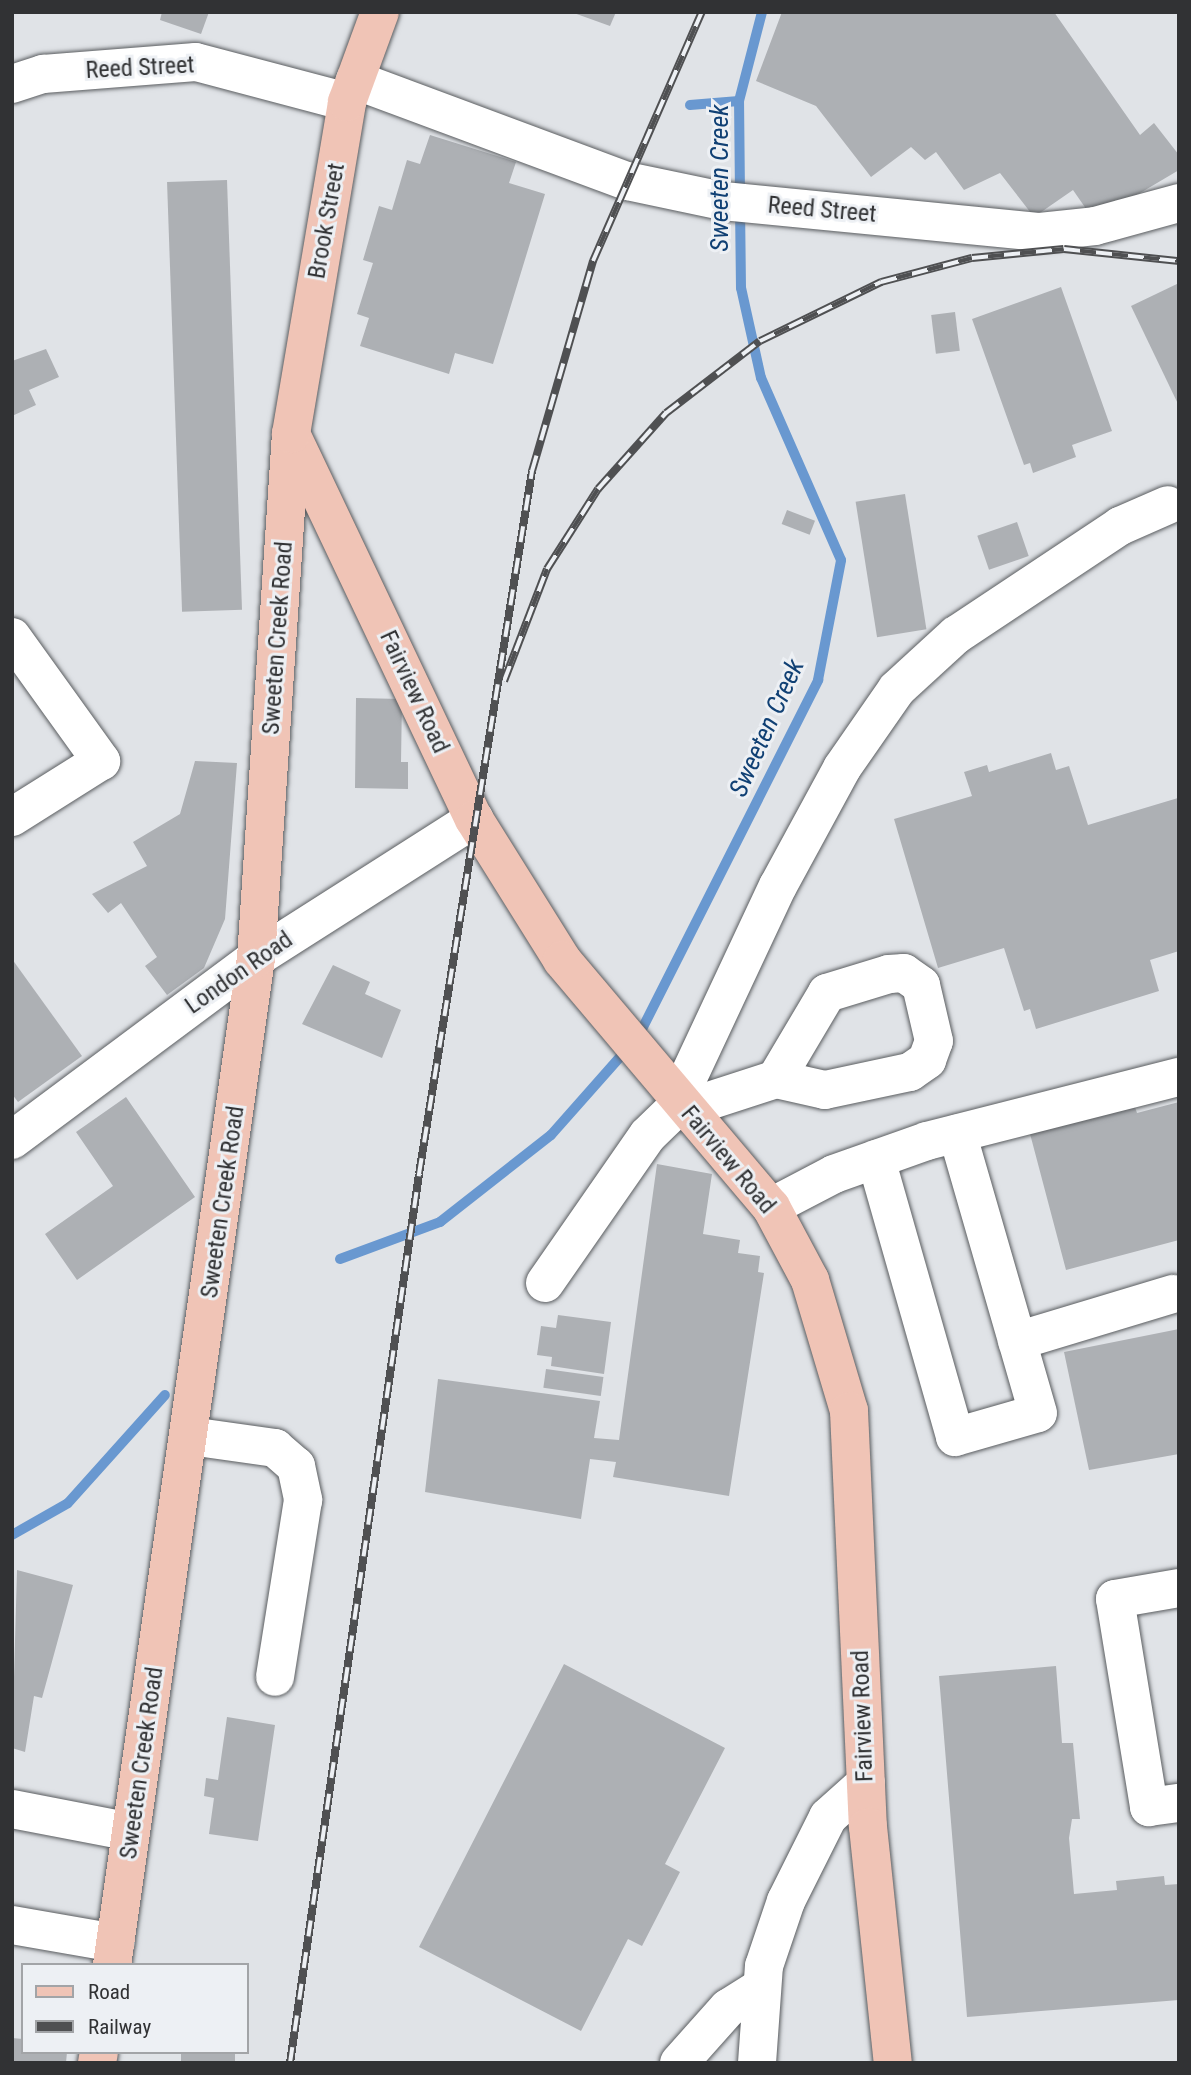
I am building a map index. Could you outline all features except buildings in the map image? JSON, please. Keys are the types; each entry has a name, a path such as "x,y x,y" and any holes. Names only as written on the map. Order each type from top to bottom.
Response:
{"main road":[{"name":"Brook Street","path":"291,434 351,91 380,12"},
{"name":"Fairview Road","path":"291,434 336,516 474,818 562,960 771,1207 810,1280 849,1411 866,1783 893,2063"},
{"name":"Sweeten Creek Road","path":"113,1954 190,1436 256,958 291,434"}],"street":[{"name":"Reed Street","path":"12,84 43,74 197,62 351,91 627,181 742,202 1040,232 1095,226 1179,203"},
{"path":"545,1283 648,1135 682,1103 778,886 842,768 897,689 956,635 1120,526 1168,505"},
{"path":"12,637 101,761 12,817"},
{"name":"London Road","path":"12,1140 256,958 474,818"},
{"path":"771,1207 876,1159 957,1133 1179,1077"},
{"path":"682,1103 776,1079"},
{"path":"876,1159 955,1437 1038,1413 957,1133"},
{"path":"1017,1341 1173,1294"},
{"path":"190,1436 275,1448 296,1466 303,1500 275,1677"},
{"path":"1179,1588 1115,1600 1149,1807 1179,1802"},
{"path":"757,2063 760,1988 786,1901 828,1817 866,1783"},
{"path":"12,1810 131,1832"},
{"path":"12,1925 113,1954"},
{"path":"679,2063 728,2008 760,1988"}],"waterway":[{"name":"Sweeten Creek","path":"740,194 739,101 762,12"},
{"path":"690,105 739,101"},
{"name":"Sweeten Creek","path":"638,1037 818,680 841,560 761,378 741,288 740,209"},
{"name":"Sweeten Creek","path":"340,1259 440,1222 551,1135 628,1048"},
{"name":"Sweeten Creek","path":"12,1535 68,1503 165,1395"}],"railway":[{"path":"290,2063 419,1174 532,471 593,261 702,12"},
{"path":"504,681 547,569 598,489 666,413 760,341 881,282 972,258 1064,249 1179,261"}]}
